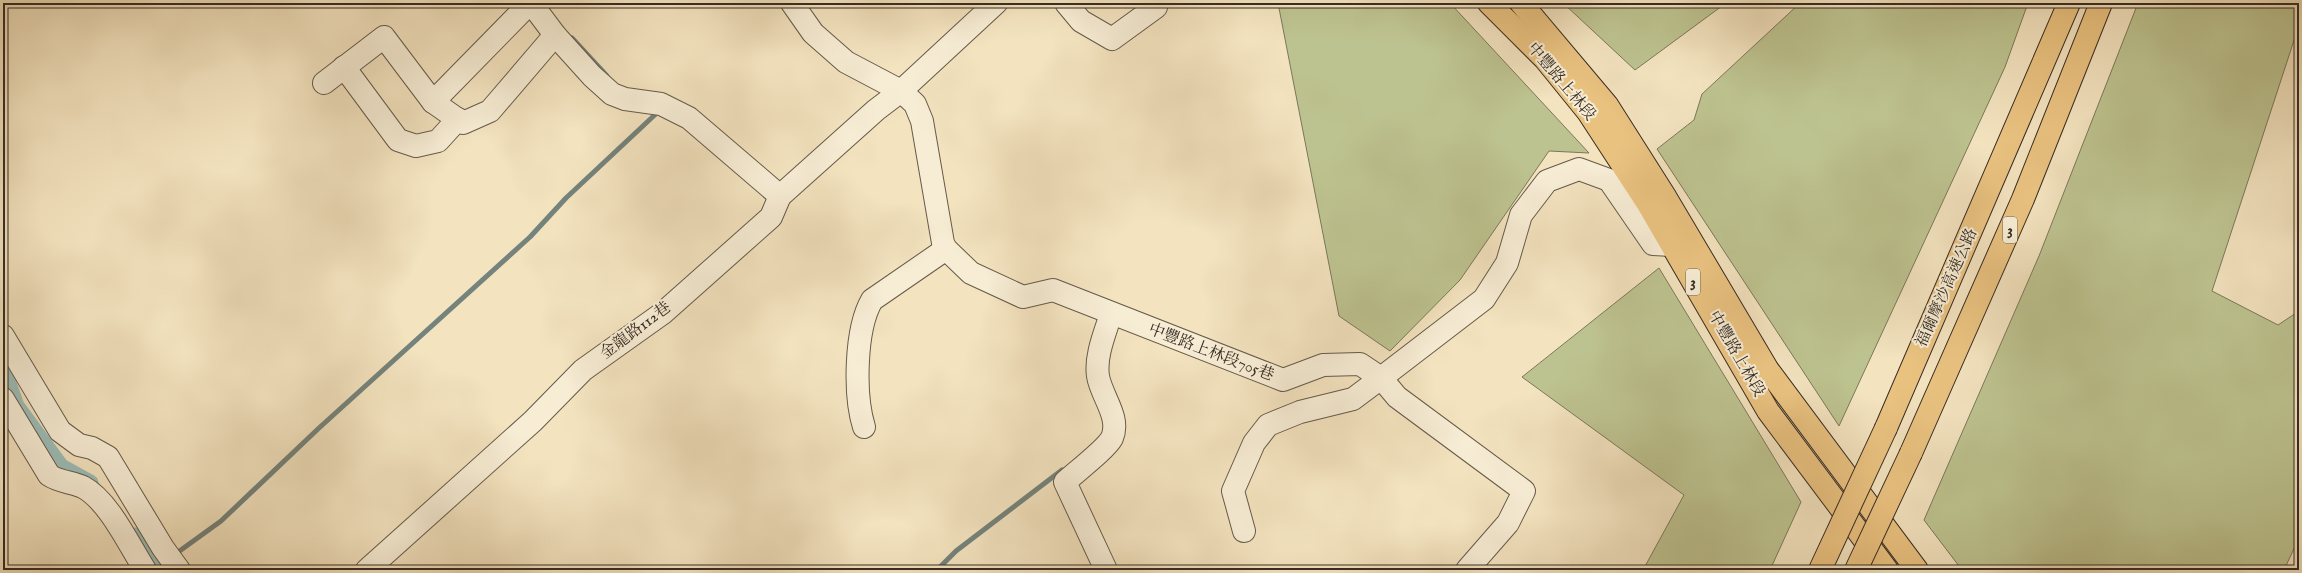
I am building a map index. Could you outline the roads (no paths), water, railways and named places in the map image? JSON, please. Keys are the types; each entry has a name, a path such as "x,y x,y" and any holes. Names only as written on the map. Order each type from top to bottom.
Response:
{"main road":[{"name":"中豐路上林段","path":"1489,3 1545,59 1588,112 1648,204 1679,238 1768,370 1917,570"},
{"name":"中豐路上林段","path":"1521,3 1607,105 1679,238 1768,411 1886,570"},
{"name":"福爾摩沙高速公路","path":"1820,570 1886,428 2069,3"},
{"name":"3","path":"1856,570 1911,453 2023,199 2101,3"}],"lane":[{"path":"433,102 531,3 555,35 592,76 612,94 625,99 660,104 689,118 780,196"},
{"path":"792,3 812,33 846,62 901,91 915,104 922,121 946,248 872,300 866,310 857,371 859,413 864,427"},
{"name":"金龍路112巷","path":"367,570 533,421 583,370 663,313 771,217 780,196 876,110 901,91 996,3"},
{"path":"1066,3 1082,21 1112,39 1156,7"},
{"path":"324,83 384,36 433,102 463,123 490,111 555,35"},
{"path":"344,67 398,140 416,146 438,141 458,119"},
{"path":"1244,531 1233,491 1254,443 1268,425 1300,412 1353,399 1484,299 1507,263 1521,215 1547,181 1579,169 1609,180 1653,244 1679,238"},
{"name":"中豐路上林段705巷","path":"946,248 971,273 1022,296 1053,290 1111,314 1283,380 1323,365 1360,364 1381,378 1397,397 1524,491 1508,523 1467,570"},
{"path":"1106,570 1065,482 1111,440 1114,430 1113,420 1098,377 1097,362 1111,314"},
{"path":"3,336 60,431 79,445 92,448 108,457 126,489 171,558"},
{"path":"3,399 48,475 56,480 82,487 104,504 144,570 155,553 171,558"},
{"path":"104,504 126,489"}],"waterway":[{"path":"572,38 607,76"},
{"path":"174,555 221,521 319,428 530,237 566,198 660,110"},
{"path":"3,369 16,406 61,467 90,483"},
{"path":"937,570 956,551 1062,470"},
{"path":"135,536 160,570"},
{"path":"157,567 166,561"}]}
